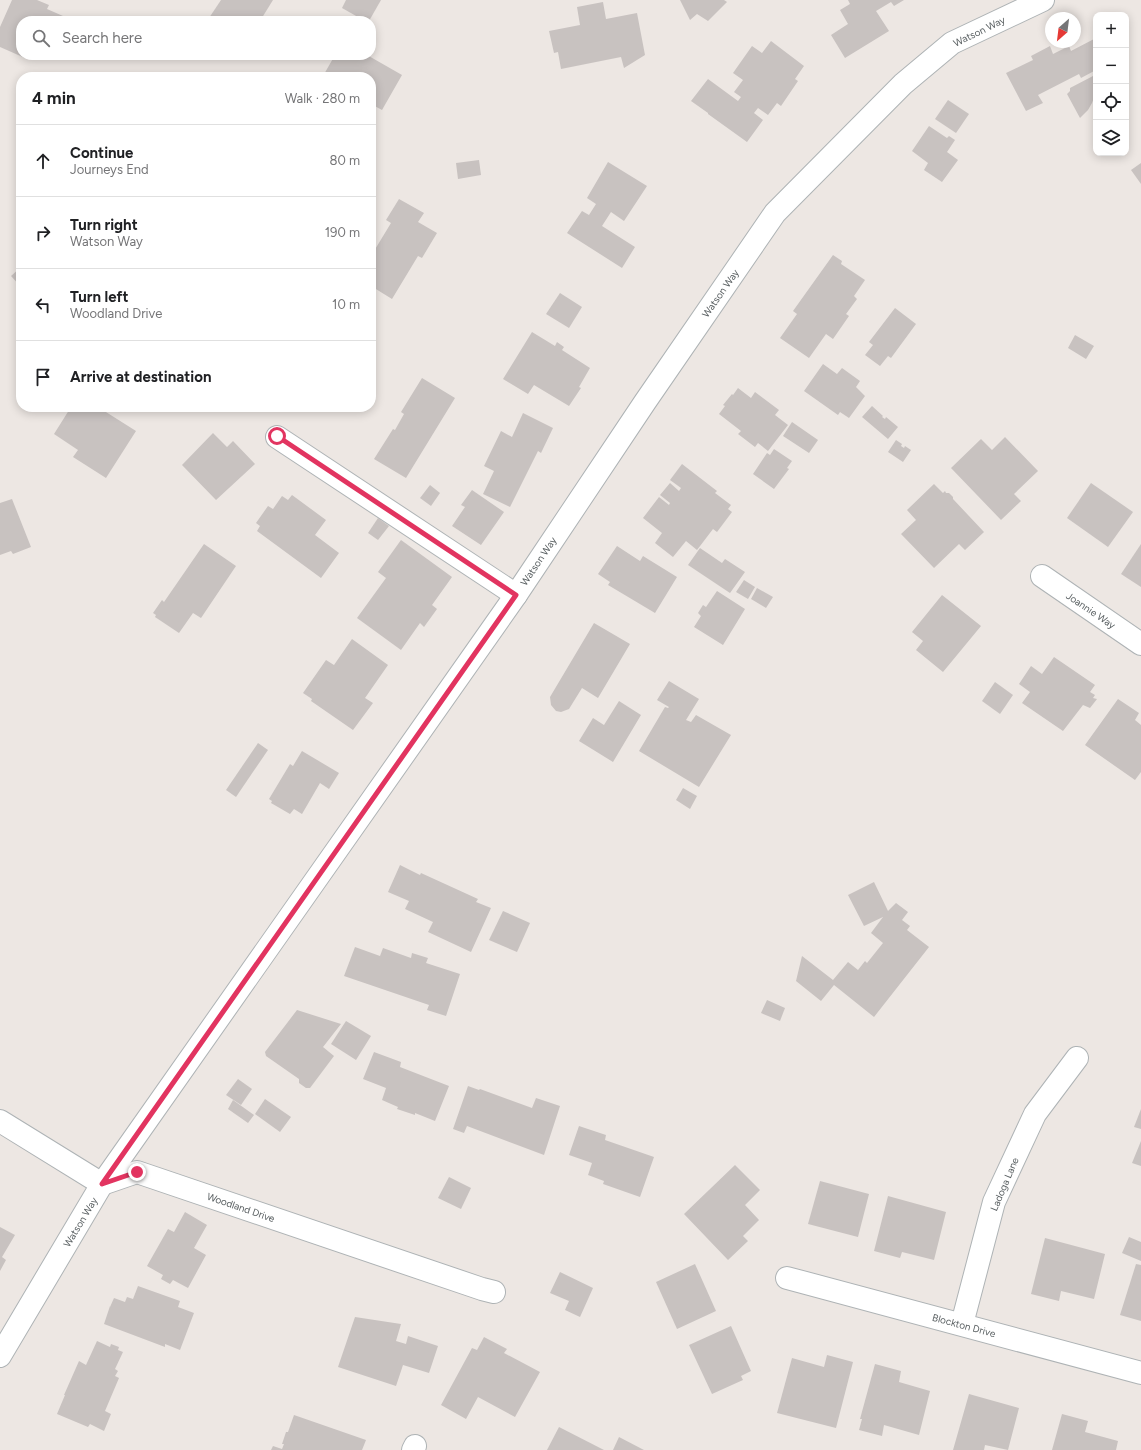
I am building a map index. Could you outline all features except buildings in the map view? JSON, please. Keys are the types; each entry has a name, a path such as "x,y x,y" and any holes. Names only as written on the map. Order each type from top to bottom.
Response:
{"street":[{"name":"Watson Way","path":"0,1356 102,1184 516,595 645,402 776,213 903,84 952,43 1043,0"},
{"path":"277,436 516,595"},
{"name":"Joannie Way","path":"1042,576 1141,644"},
{"name":"Ladoga Lane","path":"962,1324 994,1202 1035,1114 1077,1058"},
{"path":"0,1121 102,1184"},
{"name":"Woodland Drive","path":"102,1184 137,1172 494,1292"},
{"name":"Blockton Drive","path":"787,1278 1141,1373"}],"route":[{"path":"137,1172 102,1184 516,595 277,436"}]}
